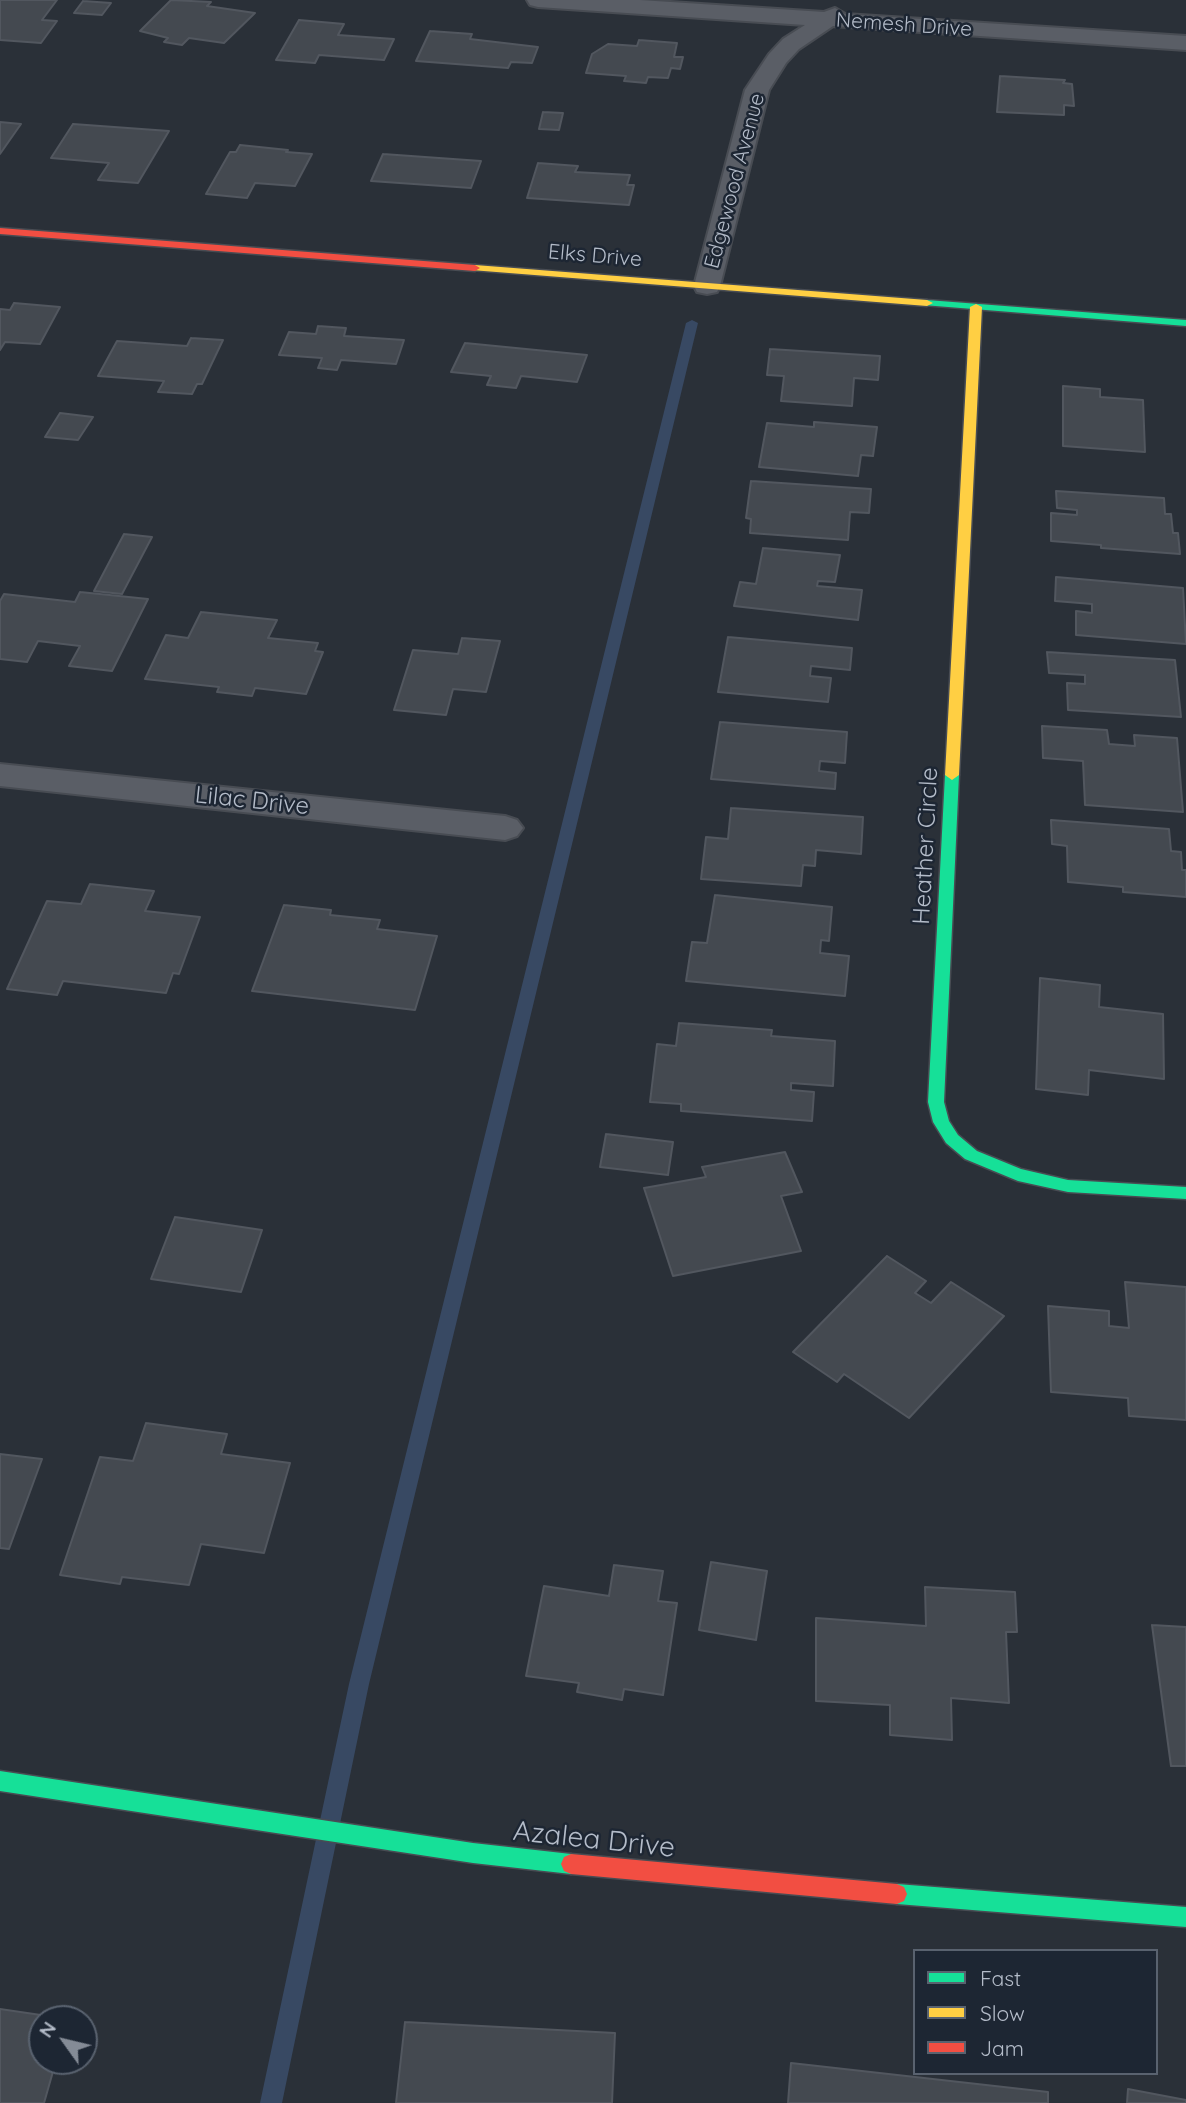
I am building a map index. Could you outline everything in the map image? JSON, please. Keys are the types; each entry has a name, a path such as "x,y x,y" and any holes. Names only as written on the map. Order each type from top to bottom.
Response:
{"street":[{"name":"Nemesh Drive","path":"538,0 1186,43"},
{"name":"Edgewood Avenue","path":"707,286 757,90 784,51 827,19 863,0"},
{"name":"Elks Drive","path":"0,230 1186,323"},
{"name":"Heather Circle","path":"976,307 936,1102 942,1122 952,1139 971,1155 1006,1170 1068,1186 1186,1193"},
{"name":"Lilac Drive","path":"0,775 505,828"},
{"name":"Azalea Drive","path":"0,1782 473,1853 706,1878 1186,1917"}],"building":[{"path":"0,0 57,0 42,20 57,21 41,43 0,40"},
{"path":"171,0 211,2 207,6 255,13 224,43 189,38 182,45 164,42 168,38 140,31"},
{"path":"83,1 111,3 102,15 74,13"},
{"path":"299,20 344,24 338,35 394,39 384,60 319,55 315,63 276,60"},
{"path":"430,31 472,34 470,39 538,47 532,63 511,62 508,68 416,61"},
{"path":"639,40 677,43 674,57 683,57 680,69 671,68 668,78 648,77 646,83 624,81 626,76 586,73 592,54 608,44 637,46"},
{"path":"1000,76 1065,80 1063,83 1072,84 1074,106 1064,105 1064,115 997,112"},
{"path":"543,112 563,113 559,130 539,129"},
{"path":"0,122 21,124 0,154"},
{"path":"73,124 169,131 138,183 98,180 109,163 51,158"},
{"path":"240,145 312,154 295,186 255,183 247,198 206,194 230,152 236,152"},
{"path":"383,154 481,161 471,188 371,181"},
{"path":"538,163 578,166 575,172 630,175 627,185 634,185 629,205 527,198"},
{"path":"14,303 60,307 40,344 5,342 0,350 0,309 10,310"},
{"path":"318,326 346,328 344,336 404,340 396,364 341,360 337,370 318,368 322,358 279,355 289,332 316,334"},
{"path":"191,338 223,340 202,384 197,384 192,394 158,392 164,381 98,376 117,341 187,346"},
{"path":"465,343 587,355 577,382 521,376 516,388 487,385 491,376 451,372"},
{"path":"770,349 880,356 878,380 854,378 852,406 781,401 784,376 767,375"},
{"path":"1063,386 1100,389 1100,397 1143,400 1145,452 1063,446"},
{"path":"60,413 93,417 78,440 45,437"},
{"path":"814,422 877,427 873,456 861,455 858,476 759,467 767,423 814,427"},
{"path":"751,481 871,489 869,513 850,512 848,540 750,533 751,519 746,518"},
{"path":"1056,491 1164,498 1165,514 1171,514 1173,533 1178,533 1180,554 1051,541 1051,513 1077,515 1077,510 1057,508"},
{"path":"124,534 152,537 122,594 94,591"},
{"path":"763,548 840,555 835,582 818,581 817,586 862,590 858,620 734,606 740,582 756,584"},
{"path":"1056,577 1183,588 1186,644 1076,635 1076,611 1092,613 1092,604 1055,601"},
{"path":"80,592 148,599 112,671 69,666 80,646 38,641 27,662 0,659 0,601 4,594 75,602"},
{"path":"201,612 277,620 268,638 318,643 315,651 323,652 306,694 255,688 252,696 217,692 219,687 145,679 166,635 188,638"},
{"path":"728,637 852,648 850,670 811,666 810,676 831,678 828,702 718,692"},
{"path":"462,638 500,641 486,692 453,689 446,715 394,710 413,650 458,654"},
{"path":"1047,652 1175,660 1181,717 1068,710 1067,683 1085,684 1085,675 1049,673"},
{"path":"720,722 847,732 845,763 820,761 819,771 836,773 835,789 711,779"},
{"path":"1042,726 1107,730 1109,744 1135,746 1134,735 1177,738 1183,812 1085,805 1083,761 1043,758"},
{"path":"731,808 863,817 861,854 816,850 815,866 803,865 801,886 701,879 706,837 728,839"},
{"path":"1051,820 1169,829 1171,851 1181,852 1182,870 1186,870 1186,897 1123,892 1123,887 1068,882 1067,846 1052,844"},
{"path":"90,884 154,891 145,911 200,917 179,974 173,973 166,993 63,981 57,995 7,989 47,901 81,904"},
{"path":"715,895 832,907 829,941 821,940 820,953 849,956 845,996 686,981 692,942 707,943"},
{"path":"284,905 331,910 330,915 380,920 377,929 437,936 415,1010 252,991"},
{"path":"1040,978 1100,985 1099,1007 1163,1014 1164,1079 1089,1070 1088,1095 1036,1089"},
{"path":"679,1023 772,1030 771,1036 835,1041 833,1086 791,1083 791,1090 814,1092 812,1121 681,1111 681,1104 650,1102 657,1044 676,1046"},
{"path":"606,1134 673,1142 668,1175 600,1167"},
{"path":"785,1152 802,1192 781,1196 801,1251 673,1276 644,1188 706,1177 702,1167"},
{"path":"175,1217 262,1230 241,1292 151,1279"},
{"path":"887,1256 926,1281 915,1293 931,1303 951,1282 1004,1316 909,1418 844,1374 837,1382 793,1352"},
{"path":"1125,1282 1186,1287 1186,1420 1129,1416 1128,1398 1051,1392 1048,1306 1109,1311 1109,1326 1129,1328"},
{"path":"146,1423 227,1434 221,1454 290,1463 264,1553 201,1544 189,1585 122,1577 120,1584 60,1575 100,1457 133,1461"},
{"path":"0,1454 42,1459 9,1549 0,1548"},
{"path":"711,1562 767,1571 756,1640 699,1630"},
{"path":"614,1565 663,1571 658,1601 677,1603 663,1695 624,1689 622,1700 577,1692 579,1683 526,1676 544,1586 609,1596"},
{"path":"925,1587 1015,1592 1017,1632 1006,1632 1009,1703 951,1698 952,1740 890,1735 890,1705 816,1701 816,1618 926,1626"},
{"path":"1152,1625 1186,1627 1186,1766 1171,1766"},
{"path":"0,2009 28,2013 28,2075 52,2075 44,2103 0,2103"},
{"path":"405,2022 615,2033 612,2103 396,2103"},
{"path":"791,2063 1048,2092 1048,2103 788,2103"},
{"path":"1128,2089 1186,2100 1186,2103 1127,2103"}],"waterway":[{"path":"271,2103 359,1684 692,323"}],"traffic: fast":[{"path":"927,303 1186,323"},
{"path":"952,775 936,1102 941,1122 952,1139 971,1155 1018,1175 1068,1186 1186,1193"},
{"path":"0,1781 473,1853 571,1864"},
{"path":"897,1894 1186,1917"}],"traffic: slow":[{"path":"475,268 927,303"},
{"path":"952,775 976,307"}],"traffic: jam":[{"path":"0,231 475,268"},
{"path":"571,1864 897,1894"}]}
